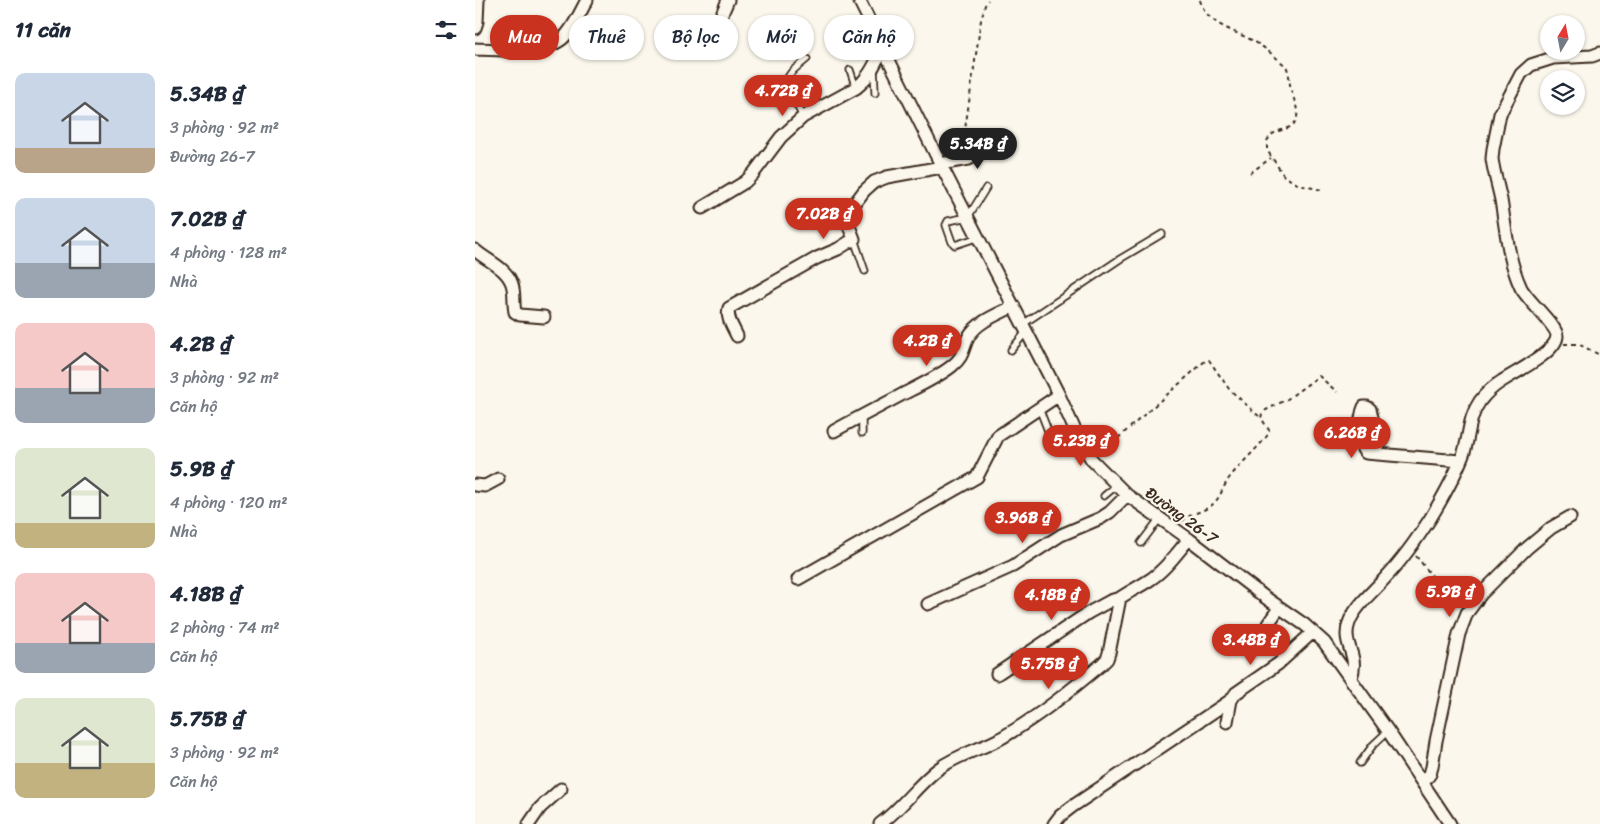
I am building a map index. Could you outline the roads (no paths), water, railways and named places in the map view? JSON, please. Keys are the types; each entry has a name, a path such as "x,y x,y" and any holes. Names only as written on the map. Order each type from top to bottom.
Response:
{"street":[{"path":"475,28 478,0"},
{"path":"475,48 501,51 528,50 552,44 566,34 587,0"},
{"path":"722,15 728,0"},
{"name":"Đường 26-7","path":"859,0 866,15"},
{"path":"1351,678 1355,663 1347,638 1349,622 1409,549 1430,518 1465,450 1470,420 1481,400 1503,380 1536,360 1555,343 1557,335 1554,328 1526,296 1514,269 1505,233 1501,202 1493,167 1493,149 1502,109 1517,80 1525,69 1531,65 1553,58 1592,56 1600,53"},
{"path":"702,208 745,182 781,137 803,117 857,88 869,76 877,60"},
{"name":"Đường 26-7","path":"889,60 1059,395 1079,439 1092,460 1127,495 1313,632 1330,649 1451,824"},
{"path":"737,336 727,314 729,308 854,239 847,221 849,210 874,182 887,177 960,162 976,156 1001,138"},
{"path":"475,250 508,275 514,293 515,312 520,315 544,317"},
{"path":"833,431 953,366 965,351 969,336 977,328 989,318 1014,306"},
{"path":"798,579 977,478 998,436 1059,395"},
{"path":"1372,418 1370,409 1364,407 1360,444 1362,450 1366,453 1460,461"},
{"path":"475,485 485,486 499,479"},
{"path":"927,604 1013,566 1061,535 1101,518 1127,495"},
{"path":"1423,783 1430,774 1432,767 1457,643 1467,612 1485,588 1527,548 1551,528 1571,517"},
{"path":"997,674 1088,612 1120,598 1132,589 1150,580 1162,570 1189,539"},
{"path":"880,824 893,814 938,768 1002,738 1023,725 1069,692 1107,659 1120,598"},
{"path":"1267,624 1279,608"},
{"path":"1054,824 1060,816 1073,806 1231,700 1236,694 1284,659 1313,632"},
{"path":"1227,722 1231,700"},
{"path":"529,824 540,808 561,789"}],"lane":[{"path":"803,117 786,81 787,76 806,60"},
{"path":"874,66 875,93"},
{"path":"850,70 857,88"},
{"path":"979,237 955,245 952,242 946,225 948,220 968,217 986,188"},
{"path":"1011,350 1024,328 1120,258 1162,234"},
{"path":"854,239 865,271"},
{"path":"1039,408 1052,440"},
{"path":"862,416 862,433"},
{"path":"1372,454 1385,442"},
{"path":"1104,496 1116,486"},
{"path":"1141,543 1160,518"},
{"path":"1360,763 1373,745 1388,731"}]}
